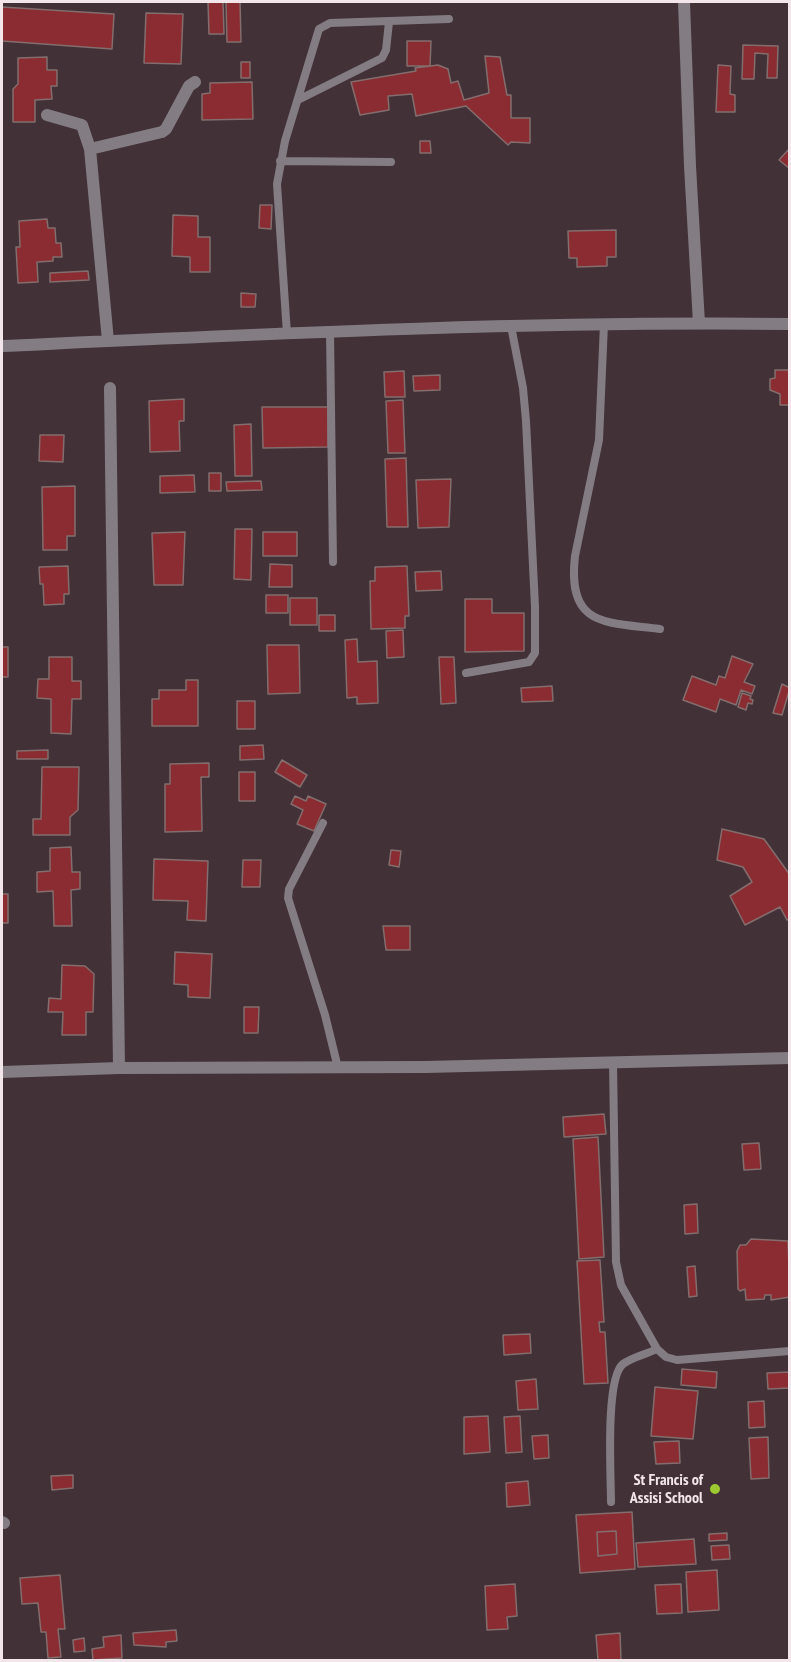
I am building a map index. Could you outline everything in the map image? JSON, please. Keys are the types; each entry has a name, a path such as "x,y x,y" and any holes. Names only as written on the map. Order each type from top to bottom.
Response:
{"street":[{"path":"684,2 699,323"},
{"path":"90,149 162,132 166,129 189,86 195,81"},
{"path":"47,115 82,125 90,149 108,341"},
{"path":"2,346 330,331 604,324 789,324"},
{"path":"110,388 119,1068"},
{"path":"2,1072 119,1068 338,1068 789,1058"}],"lane":[{"path":"287,334 277,184 280,161 320,29 330,22 449,19"},
{"path":"300,99 382,58 386,50 388,22"},
{"path":"280,161 391,162"},
{"path":"604,324 599,440 575,556 573,575 576,597 585,611 603,622 660,629"},
{"path":"466,673 529,663 535,653 535,607 525,410 511,326"},
{"path":"330,331 333,562"},
{"path":"323,823 289,890 288,898 326,1015 338,1068"},
{"path":"613,1062 616,1262 621,1285 657,1349 666,1357 677,1360 789,1351"},
{"path":"611,1502 610,1414 615,1374 622,1364 657,1349"}],"building":[{"path":"208,2 223,2 224,34 209,34"},
{"path":"226,2 240,2 241,42 227,42"},
{"path":"2,7 114,14 112,49 2,41"},
{"path":"146,13 183,14 181,64 144,63"},
{"path":"407,41 431,41 430,66 407,66"},
{"path":"743,45 778,46 777,78 767,78 768,54 755,53 754,79 742,79"},
{"path":"485,56 500,57 507,95 511,95 511,118 530,118 530,143 511,142 508,145 466,106 416,116 412,94 388,96 389,110 360,115 351,82 416,71 415,68 438,65 448,69 451,83 458,81 464,100 489,93"},
{"path":"47,57 47,70 57,70 57,86 51,86 52,99 35,100 35,122 13,122 13,89 18,84 18,58"},
{"path":"241,62 250,62 250,78 241,78"},
{"path":"718,65 731,66 730,94 735,95 735,112 716,112"},
{"path":"252,82 253,119 202,120 202,94 210,93 210,83"},
{"path":"420,141 430,141 431,153 420,153"},
{"path":"790,148 790,169 779,160"},
{"path":"260,205 272,205 271,229 259,228"},
{"path":"173,215 198,216 198,237 210,237 210,272 190,272 190,257 172,256"},
{"path":"47,219 48,228 55,228 56,243 61,243 62,257 53,257 53,261 37,262 38,282 18,283 16,247 20,247 19,221"},
{"path":"616,230 616,257 607,257 607,266 577,267 577,258 569,258 568,231"},
{"path":"88,271 89,280 50,282 50,273"},
{"path":"241,293 256,294 255,307 241,307"},
{"path":"775,370 790,370 790,405 780,405 780,394 770,390 770,379 775,378"},
{"path":"404,371 405,397 385,397 384,372"},
{"path":"440,375 440,390 414,391 413,376"},
{"path":"184,399 184,421 179,421 180,451 150,452 149,401"},
{"path":"403,400 405,453 388,453 386,401"},
{"path":"262,407 328,407 328,447 263,448"},
{"path":"251,424 252,476 235,476 234,425"},
{"path":"40,435 64,435 63,462 39,461"},
{"path":"406,458 408,527 387,527 385,459"},
{"path":"209,473 221,473 221,491 209,491"},
{"path":"194,475 195,492 160,493 160,476"},
{"path":"451,479 449,527 418,528 416,480"},
{"path":"261,481 262,490 227,491 226,482"},
{"path":"75,486 75,536 67,536 67,550 43,550 42,487"},
{"path":"235,529 252,529 251,580 234,579"},
{"path":"185,532 183,585 154,585 152,533"},
{"path":"263,532 297,532 297,556 263,556"},
{"path":"270,564 292,565 292,587 269,587"},
{"path":"68,566 69,594 64,594 64,604 44,605 39,567"},
{"path":"407,566 409,616 405,616 405,628 371,629 370,581 375,581 375,567"},
{"path":"441,571 442,590 416,591 415,572"},
{"path":"266,595 288,595 288,613 266,613"},
{"path":"290,598 317,598 317,625 290,625"},
{"path":"465,599 492,599 492,613 524,613 524,651 465,652"},
{"path":"319,615 335,615 335,631 319,631"},
{"path":"403,630 404,657 387,658 386,631"},
{"path":"357,639 358,662 377,661 378,703 357,704 357,697 347,698 345,640"},
{"path":"267,645 299,645 300,693 268,694"},
{"path":"2,647 8,647 8,677 2,677"},
{"path":"732,656 753,664 744,682 755,686 752,694 741,690 736,705 720,699 716,712 683,700 692,676 716,685 719,676 725,678"},
{"path":"49,657 72,657 72,681 81,681 81,699 72,699 71,734 51,733 51,699 37,698 38,679 49,679"},
{"path":"439,657 454,657 456,703 441,704"},
{"path":"186,680 198,680 198,726 152,726 152,699 159,699 159,690 186,690"},
{"path":"782,684 790,688 782,715 773,713"},
{"path":"552,686 553,701 522,702 521,688"},
{"path":"742,693 751,696 750,699 753,700 752,704 748,703 746,710 738,707"},
{"path":"237,701 255,701 255,729 237,729"},
{"path":"263,745 264,759 240,760 240,746"},
{"path":"48,750 48,759 17,759 17,751"},
{"path":"282,760 307,775 300,787 275,772"},
{"path":"209,763 209,777 201,777 202,831 165,832 165,784 170,784 170,764"},
{"path":"42,767 79,767 78,810 70,817 70,835 33,835 33,819 41,819"},
{"path":"239,772 255,772 255,801 239,801"},
{"path":"295,796 306,801 308,796 326,804 314,831 297,824 303,810 291,804"},
{"path":"722,829 764,839 790,875 790,919 787,920 780,907 745,925 730,896 752,882 743,867 717,860"},
{"path":"71,847 72,872 80,872 80,889 71,890 72,926 54,926 53,891 37,892 37,872 50,871 50,848"},
{"path":"391,850 401,851 399,867 389,865"},
{"path":"154,859 208,861 206,921 187,920 188,901 153,900"},
{"path":"243,860 261,860 260,887 242,887"},
{"path":"2,894 8,894 8,923 2,923"},
{"path":"383,926 410,926 410,950 386,950"},
{"path":"175,952 212,954 210,998 188,997 188,985 174,984"},
{"path":"62,965 85,966 94,974 93,1012 86,1012 86,1035 62,1035 63,1012 48,1012 49,998 61,999"},
{"path":"244,1007 259,1007 258,1033 244,1033"},
{"path":"604,1114 606,1134 564,1137 563,1117"},
{"path":"598,1137 604,1257 579,1259 573,1139"},
{"path":"759,1143 761,1169 744,1170 742,1144"},
{"path":"697,1204 698,1233 685,1234 684,1205"},
{"path":"751,1239 788,1241 790,1297 771,1300 771,1295 765,1295 764,1299 746,1300 745,1289 740,1291 738,1289 737,1251 740,1245 746,1245"},
{"path":"600,1260 604,1322 599,1322 600,1332 605,1332 608,1383 584,1384 577,1261"},
{"path":"695,1266 697,1296 689,1297 687,1267"},
{"path":"530,1334 531,1353 504,1355 503,1335"},
{"path":"682,1369 717,1372 716,1388 681,1385"},
{"path":"790,1372 790,1388 768,1389 767,1373"},
{"path":"536,1379 538,1409 518,1410 516,1381"},
{"path":"655,1387 698,1391 693,1439 651,1436"},
{"path":"764,1401 765,1427 749,1428 748,1402"},
{"path":"488,1416 490,1452 464,1454 464,1417"},
{"path":"520,1416 522,1452 506,1453 504,1417"},
{"path":"548,1435 549,1458 534,1459 532,1436"},
{"path":"768,1437 769,1478 751,1479 749,1438"},
{"path":"679,1441 680,1463 656,1464 654,1442"},
{"path":"73,1475 73,1488 52,1490 51,1476"},
{"path":"528,1481 530,1505 507,1507 506,1483"},
{"path":"632,1512 635,1569 580,1573 576,1515","holes":["616,1531 617,1554 598,1556 597,1532"]},
{"path":"616,1531 617,1554 598,1556 597,1532"},
{"path":"727,1533 727,1540 709,1541 709,1534"},
{"path":"694,1539 696,1564 638,1567 636,1543"},
{"path":"729,1545 730,1559 712,1560 711,1546"},
{"path":"717,1570 719,1610 688,1612 686,1572"},
{"path":"60,1575 65,1629 58,1629 61,1657 48,1658 46,1632 41,1632 38,1603 22,1604 20,1578"},
{"path":"515,1584 517,1616 507,1617 508,1629 487,1630 485,1586"},
{"path":"681,1584 682,1613 657,1614 655,1585"},
{"path":"176,1630 177,1641 166,1642 166,1647 134,1645 133,1633"},
{"path":"620,1633 621,1660 598,1660 596,1635"},
{"path":"121,1635 122,1658 93,1660 92,1649 104,1647 103,1637"},
{"path":"84,1638 85,1651 74,1652 73,1640"}],"place":[{"name":"St Francis of Assisi School","path":"715,1489"}]}
